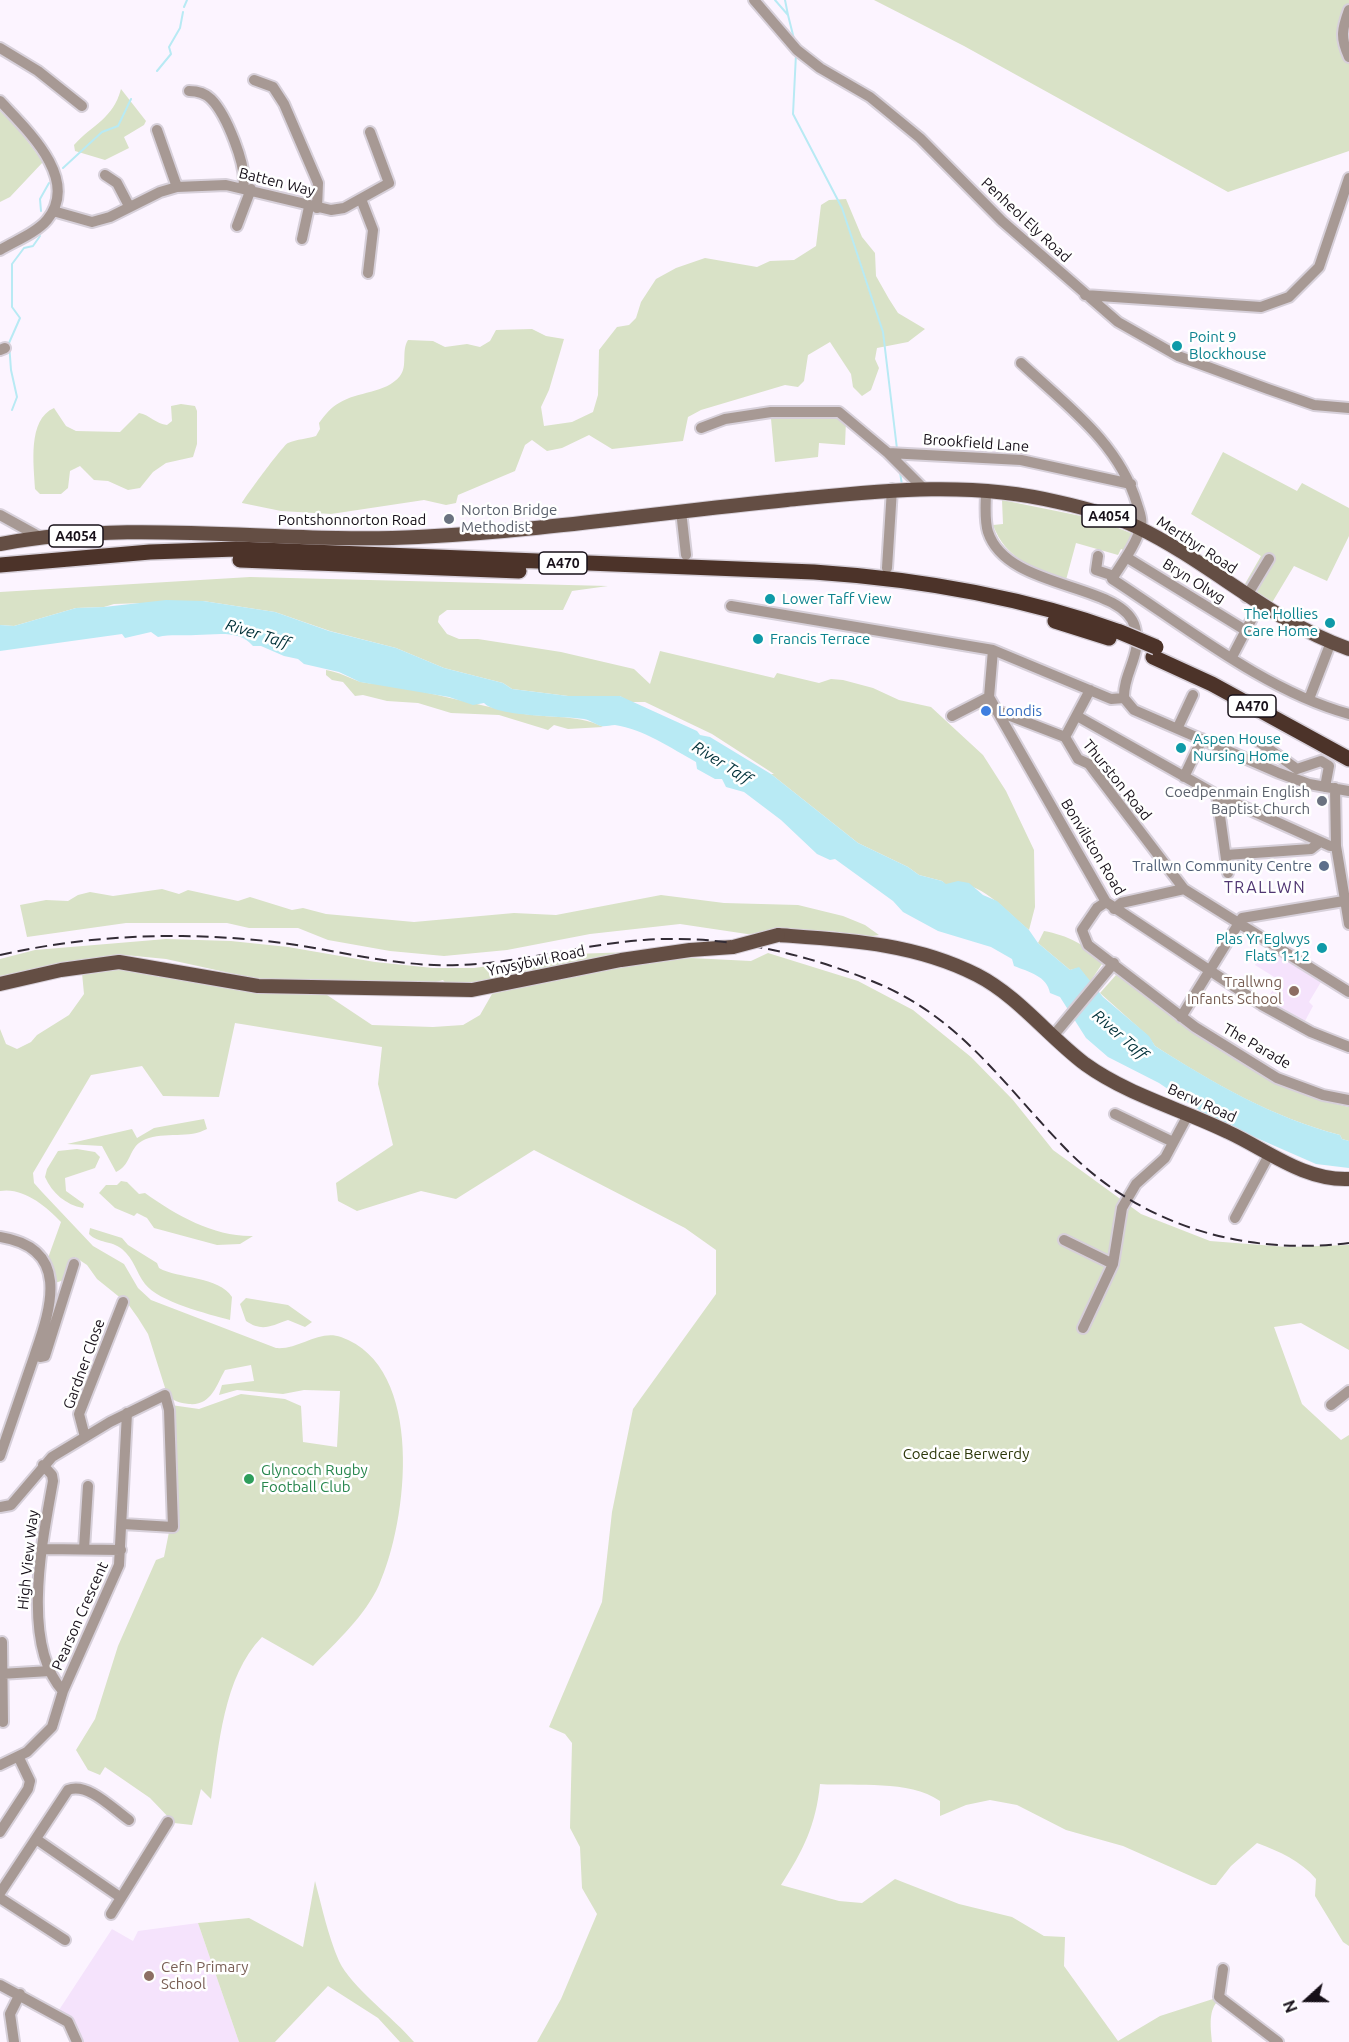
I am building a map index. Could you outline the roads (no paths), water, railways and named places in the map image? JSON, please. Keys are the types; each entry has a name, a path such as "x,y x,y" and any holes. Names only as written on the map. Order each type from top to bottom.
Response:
{"highway":[{"name":"A470","path":"0,565 150,552 236,549 814,572 883,577 970,591 1039,606 1119,636 1154,652 1349,759"},
{"name":"A470","path":"0,575 186,560 235,560 810,581 883,586 965,600 1119,636"},
{"name":"A470","path":"1154,652 1217,675 1349,748"}],"main road":[{"name":"Merthyr Road","path":"838,495 892,489 986,490 1058,501 1102,513 1140,528 1259,605 1330,642 1349,649"},
{"name":"Pontshonnorton Road","path":"40,537 153,533 330,539 412,537 838,495"},
{"name":"A4054","path":"0,544 40,537"},
{"name":"Ynysybwl Road","path":"0,984 61,970 119,962 258,986 472,990 621,960 690,950 733,947 778,935 862,940 946,960 980,976 1055,1033"},
{"name":"Berw Road","path":"1055,1033 1102,1076 1229,1132 1269,1155 1320,1176 1349,1179"}],"street":[{"name":"Penheol Ely Road","path":"754,0 797,50 820,68 870,97 920,138 1002,221 1084,295 1118,322 1178,356 1314,405 1349,408"},
{"path":"1349,10 1341,30 1341,41 1349,57"},
{"path":"0,48 38,70 81,106"},
{"path":"254,80 273,87 284,104 318,183 313,207 302,238"},
{"path":"189,91 205,94 222,114 245,170 247,188 237,226"},
{"path":"0,101 51,164 58,187 53,211 38,228 0,249"},
{"path":"157,130 177,188"},
{"name":"Batten Way","path":"53,211 92,222 110,217 160,192 177,188 226,185 247,188 313,207 338,210 389,183 370,132"},
{"path":"105,175 117,183 129,206"},
{"path":"1084,295 1261,307 1289,297 1319,267 1349,178"},
{"path":"360,199 373,230 372,269"},
{"path":"1021,363 1100,436 1112,450 1131,484 1141,518 1140,528 1113,577"},
{"path":"701,428 725,419 771,412 839,412 888,453 923,488"},
{"name":"Brookfield Lane","path":"888,453 1021,460 1131,484"},
{"path":"887,568 892,489"},
{"path":"986,490 988,532 994,544 1006,556 1018,566 1046,579 1113,604 1125,612 1135,625 1138,650 1124,690 1124,698 1134,710 1279,773 1349,791"},
{"path":"681,511 686,555"},
{"path":"0,515 40,537"},
{"path":"1098,556 1095,574 1113,577 1232,657 1309,699 1349,714"},
{"name":"Bryn Olwg","path":"1126,557 1245,630"},
{"path":"1246,597 1269,559"},
{"path":"1232,657 1259,605"},
{"path":"731,606 993,651 1111,699 1124,698"},
{"path":"1309,699 1330,642"},
{"path":"952,716 988,697 993,651"},
{"path":"1065,737 1090,690"},
{"path":"1178,728 1193,695"},
{"name":"Bonvilston Road","path":"988,697 1110,905 1209,971 1289,1020 1349,1047"},
{"name":"Thurston Road","path":"996,710 1065,737 1078,759 1089,764 1184,889 1349,992"},
{"path":"1077,716 1217,795 1320,842 1336,846"},
{"path":"1184,777 1202,739"},
{"path":"1259,742 1297,769 1321,761 1329,766 1336,846 1344,865 1344,901 1349,924"},
{"path":"1217,795 1228,873"},
{"path":"1226,855 1311,849 1320,842"},
{"path":"1110,905 1184,889"},
{"path":"1181,1017 1242,918 1344,901"},
{"name":"The Parade","path":"1110,905 1097,908 1082,930 1088,945 1111,967 1181,1017 1266,1072 1323,1095 1349,1100"},
{"path":"1055,1033 1111,967"},
{"path":"1116,1114 1173,1142"},
{"path":"1083,1328 1113,1264 1122,1208 1136,1184 1164,1158 1188,1115"},
{"path":"1235,1218 1269,1155"},
{"path":"0,1237 27,1245 38,1255 51,1277 50,1311 0,1456"},
{"path":"1064,1240 1113,1264"},
{"path":"35,1354 40,1357 45,1356 74,1264"},
{"name":"Gardner Close","path":"85,1437 78,1419 79,1414 123,1302"},
{"path":"1331,1405 1349,1391"},
{"path":"0,1507 11,1506 52,1457 127,1413 165,1395 170,1410 173,1527 123,1524"},
{"name":"Pearson Crescent","path":"0,1765 19,1758 52,1727 63,1691 119,1565 123,1524 127,1413"},
{"name":"High View Way","path":"43,1465 52,1475 53,1481 36,1603 39,1628 50,1671 63,1691"},
{"path":"84,1549 88,1486"},
{"path":"43,1549 121,1550"},
{"path":"2,1642 3,1722"},
{"path":"1,1674 50,1671"},
{"path":"0,1832 28,1789 30,1781 19,1758"},
{"path":"0,1893 64,1793 75,1787 85,1789 129,1820"},
{"path":"111,1914 168,1822"},
{"path":"36,1839 120,1897"},
{"path":"0,1898 65,1940"},
{"path":"1223,1969 1219,1997 1278,2042"},
{"path":"0,1984 68,2022 76,2042"},
{"path":"14,2042 10,2014 20,1994"}],"water":[{"name":"River Taff","path":"166,600 203,601 275,612 329,631 396,648 444,668 503,683 512,689 568,696 620,696 697,731 700,735 710,737 771,774 858,843 908,867 919,875 946,884 958,881 969,883 983,895 997,901 1029,930 1038,943 1070,970 1079,967 1103,997 1149,1036 1155,1046 1244,1098 1290,1119 1340,1135 1342,1139 1349,1141 1349,1168 1316,1164 1211,1118 1159,1083 1108,1057 1086,1038 1060,997 1050,993 1041,979 1014,966 1012,959 991,947 938,931 903,912 893,901 835,859 830,860 817,854 781,820 744,792 726,787 722,779 715,779 697,769 696,762 636,730 615,725 601,726 584,719 502,711 484,703 473,705 449,697 360,682 339,672 304,664 298,659 284,656 261,646 253,646 234,635 158,637 151,632 125,638 122,634 0,651 0,625 14,626 76,608"}],"waterway":[{"path":"184,7 187,0"},
{"path":"775,0 788,15 794,39"},
{"path":"785,0 788,15"},
{"path":"157,71 171,54 169,47 180,28 183,12"},
{"path":"796,54 793,114 842,208 883,332 897,449"},
{"path":"63,168 102,132 118,126 131,99"},
{"path":"41,211 40,199 49,183"},
{"path":"12,410 17,397 11,370 9,343 20,318 12,307 12,264 24,248 33,246 40,236"},
{"path":"900,472 902,485"}],"railway":[{"path":"0,955 105,939 176,936 248,939 377,959 434,965 513,960 592,946 644,940 704,940 764,948 823,963 879,984 934,1016 980,1055 1063,1146 1092,1173 1124,1196 1159,1215 1194,1229 1232,1239 1309,1246 1349,1243"}],"place":[{"name":"Point 9 Blockhouse","path":"1177,346"},
{"name":"Norton Bridge Methodist","path":"449,519"},
{"name":"Lower Taff View","path":"770,599"},
{"name":"The Hollies Care Home","path":"1330,623"},
{"name":"Francis Terrace","path":"758,639"},
{"name":"Londis","path":"986,711"},
{"name":"Aspen House Nursing Home","path":"1181,748"},
{"name":"Coedpenmain English Baptist Church","path":"1322,801"},
{"name":"Trallwn Community Centre","path":"1324,866"},
{"name":"Plas Yr Eglwys Flats 1-12","path":"1322,948"},
{"name":"Trallwng Infants School","path":"1294,991"},
{"name":"Glyncoch Rugby Football Club","path":"249,1479"},
{"name":"Cefn Primary School","path":"149,1976"}],"district":[{"name":"TRALLWN","path":"1265,888"}],"park label":[{"name":"Coedcae Berwerdy","path":"966,1454"}]}
